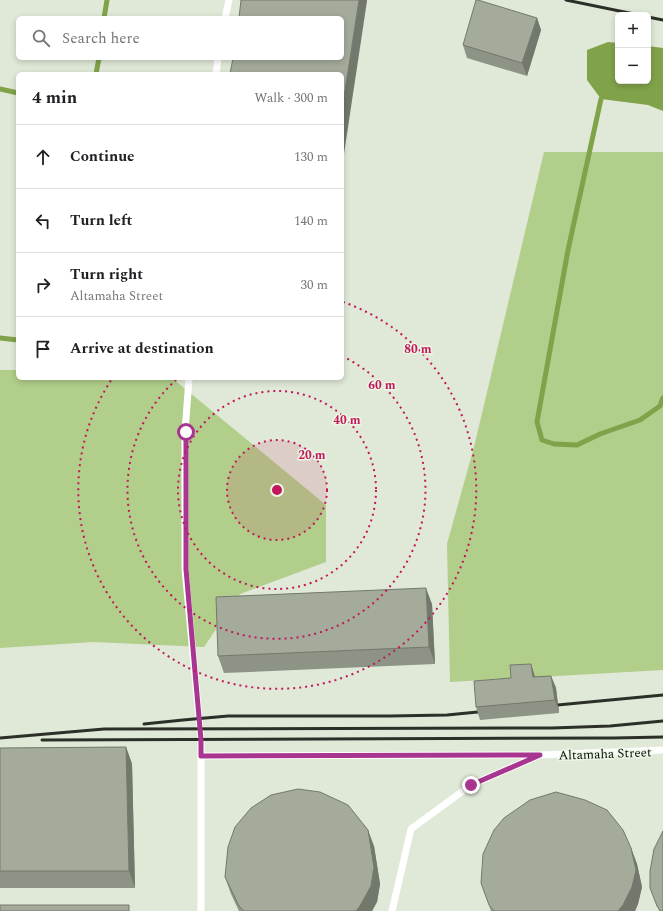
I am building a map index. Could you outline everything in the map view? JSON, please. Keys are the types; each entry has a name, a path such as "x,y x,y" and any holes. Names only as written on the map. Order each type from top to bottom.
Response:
{"lane":[{"path":"225,16 229,0"},
{"path":"216,72 218,60"},
{"path":"189,380 186,432 186,569 201,740 202,911"},
{"name":"Altamaha Street","path":"392,911 411,829 471,785 540,755 663,750"},
{"path":"201,756 540,755"}],"shaded area":[{"path":"608,42 615,43 615,84 651,84 651,46 663,48 663,111 648,105 601,99 587,80 587,50"},
{"path":"544,152 663,152 663,670 450,682 447,544 474,447"},
{"path":"0,370 16,370 16,380 174,380 326,505 326,562 240,594 204,647 93,642 0,648"}],"building":[{"path":"241,0 359,0 344,97 344,72 230,72 233,60 344,60 344,16 239,16"},
{"path":"476,0 537,18 522,63 463,45"},
{"path":"426,588 429,647 218,656 216,597"},
{"path":"531,664 533,677 551,676 555,700 476,707 474,681 511,678 510,665"},
{"path":"126,747 129,871 0,871 0,748"},
{"path":"298,789 320,792 348,805 368,830 374,867 371,886 356,911 244,911 239,906 225,877 228,847 235,827 251,808 271,795"},
{"path":"556,792 585,800 607,810 623,830 631,848 636,870 632,887 623,905 618,911 494,911 489,905 481,883 483,854 494,830 504,818 530,800"},
{"path":"663,831 663,911 660,911 650,888 650,871 654,849"},
{"path":"0,905 129,905 129,911 0,911"}],"waterway":[{"path":"104,16 107,0"},
{"path":"96,72 99,60"},
{"path":"0,89 16,93"},
{"path":"601,99 568,250 537,422 542,440 554,444 577,445 600,434 640,420 660,406 663,398"},
{"path":"0,338 16,340"}],"railway":[{"path":"566,0 624,12"},
{"path":"651,18 663,20"},
{"path":"547,706 663,695"},
{"path":"144,724 228,716 447,715 488,711"},
{"path":"0,738 104,729 552,728 610,726 663,721"},
{"path":"42,740 663,737"}],"route":[{"path":"186,432 186,569 201,740 201,756 540,755 471,785"}]}
